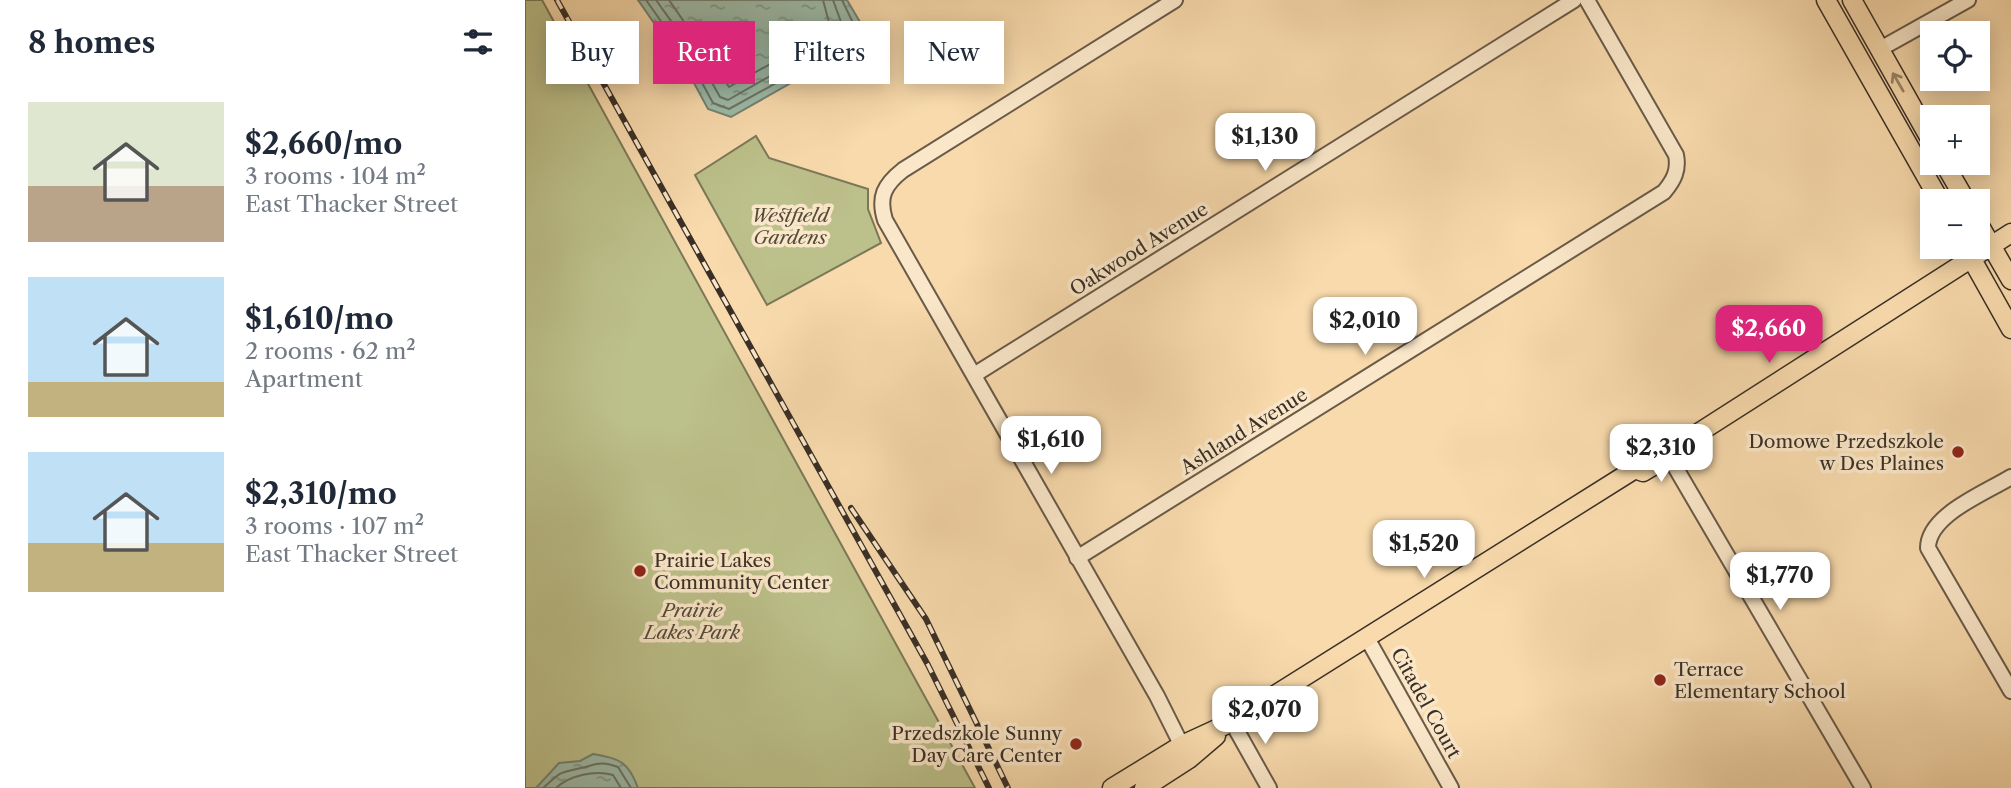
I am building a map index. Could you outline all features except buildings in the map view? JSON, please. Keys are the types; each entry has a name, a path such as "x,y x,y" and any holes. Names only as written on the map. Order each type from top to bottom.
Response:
{"main road":[{"path":"1826,0 1933,189"},
{"path":"1852,0 1920,121"},
{"path":"2011,233 1991,246 2011,280"},
{"path":"1144,788 1186,752 1231,722 1635,469 1643,472 1663,460 1667,453 1960,259"},
{"path":"1972,259 2011,329"},
{"path":"1112,788 1186,752"}],"street":[{"path":"1175,0 903,170 888,182 882,201 885,220 1186,752"},
{"name":"Oakwood Avenue","path":"974,375 1574,0"},
{"name":"Ashland Avenue","path":"1077,558 1664,192 1675,176 1677,162 1672,148 1587,0"},
{"path":"1880,49 1968,0"},
{"path":"1667,453 1863,788"},
{"path":"2011,477 1940,520 1928,535 1928,548 2011,691"},
{"name":"Citadel Court","path":"1367,638 1451,788"},
{"path":"1231,722 1269,788"}],"green space":[{"name":"Prairie Lakes Park","path":"525,0 542,0 554,21 546,21 546,84 588,84 975,788 525,788"},
{"name":"Westfield Gardens","path":"756,136 769,158 868,189 868,209 881,243 767,305 695,175"}],"water":[{"path":"638,0 847,0 859,21 769,21 769,84 789,84 731,117 708,109 694,84 755,84 755,21 653,22"},
{"path":"593,754 622,763 631,772 638,788 536,788 559,763 580,761"}],"railway":[{"path":"557,0 928,665 989,788"},
{"path":"851,508 926,619 1008,788"}],"place":[{"name":"Domowe Przedszkole w Des Plaines","path":"1958,452"},
{"name":"Prairie Lakes Community Center","path":"640,571"},
{"name":"Terrace Elementary School","path":"1660,680"},
{"name":"Przedszkole Sunny Day Care Center","path":"1076,744"}]}
